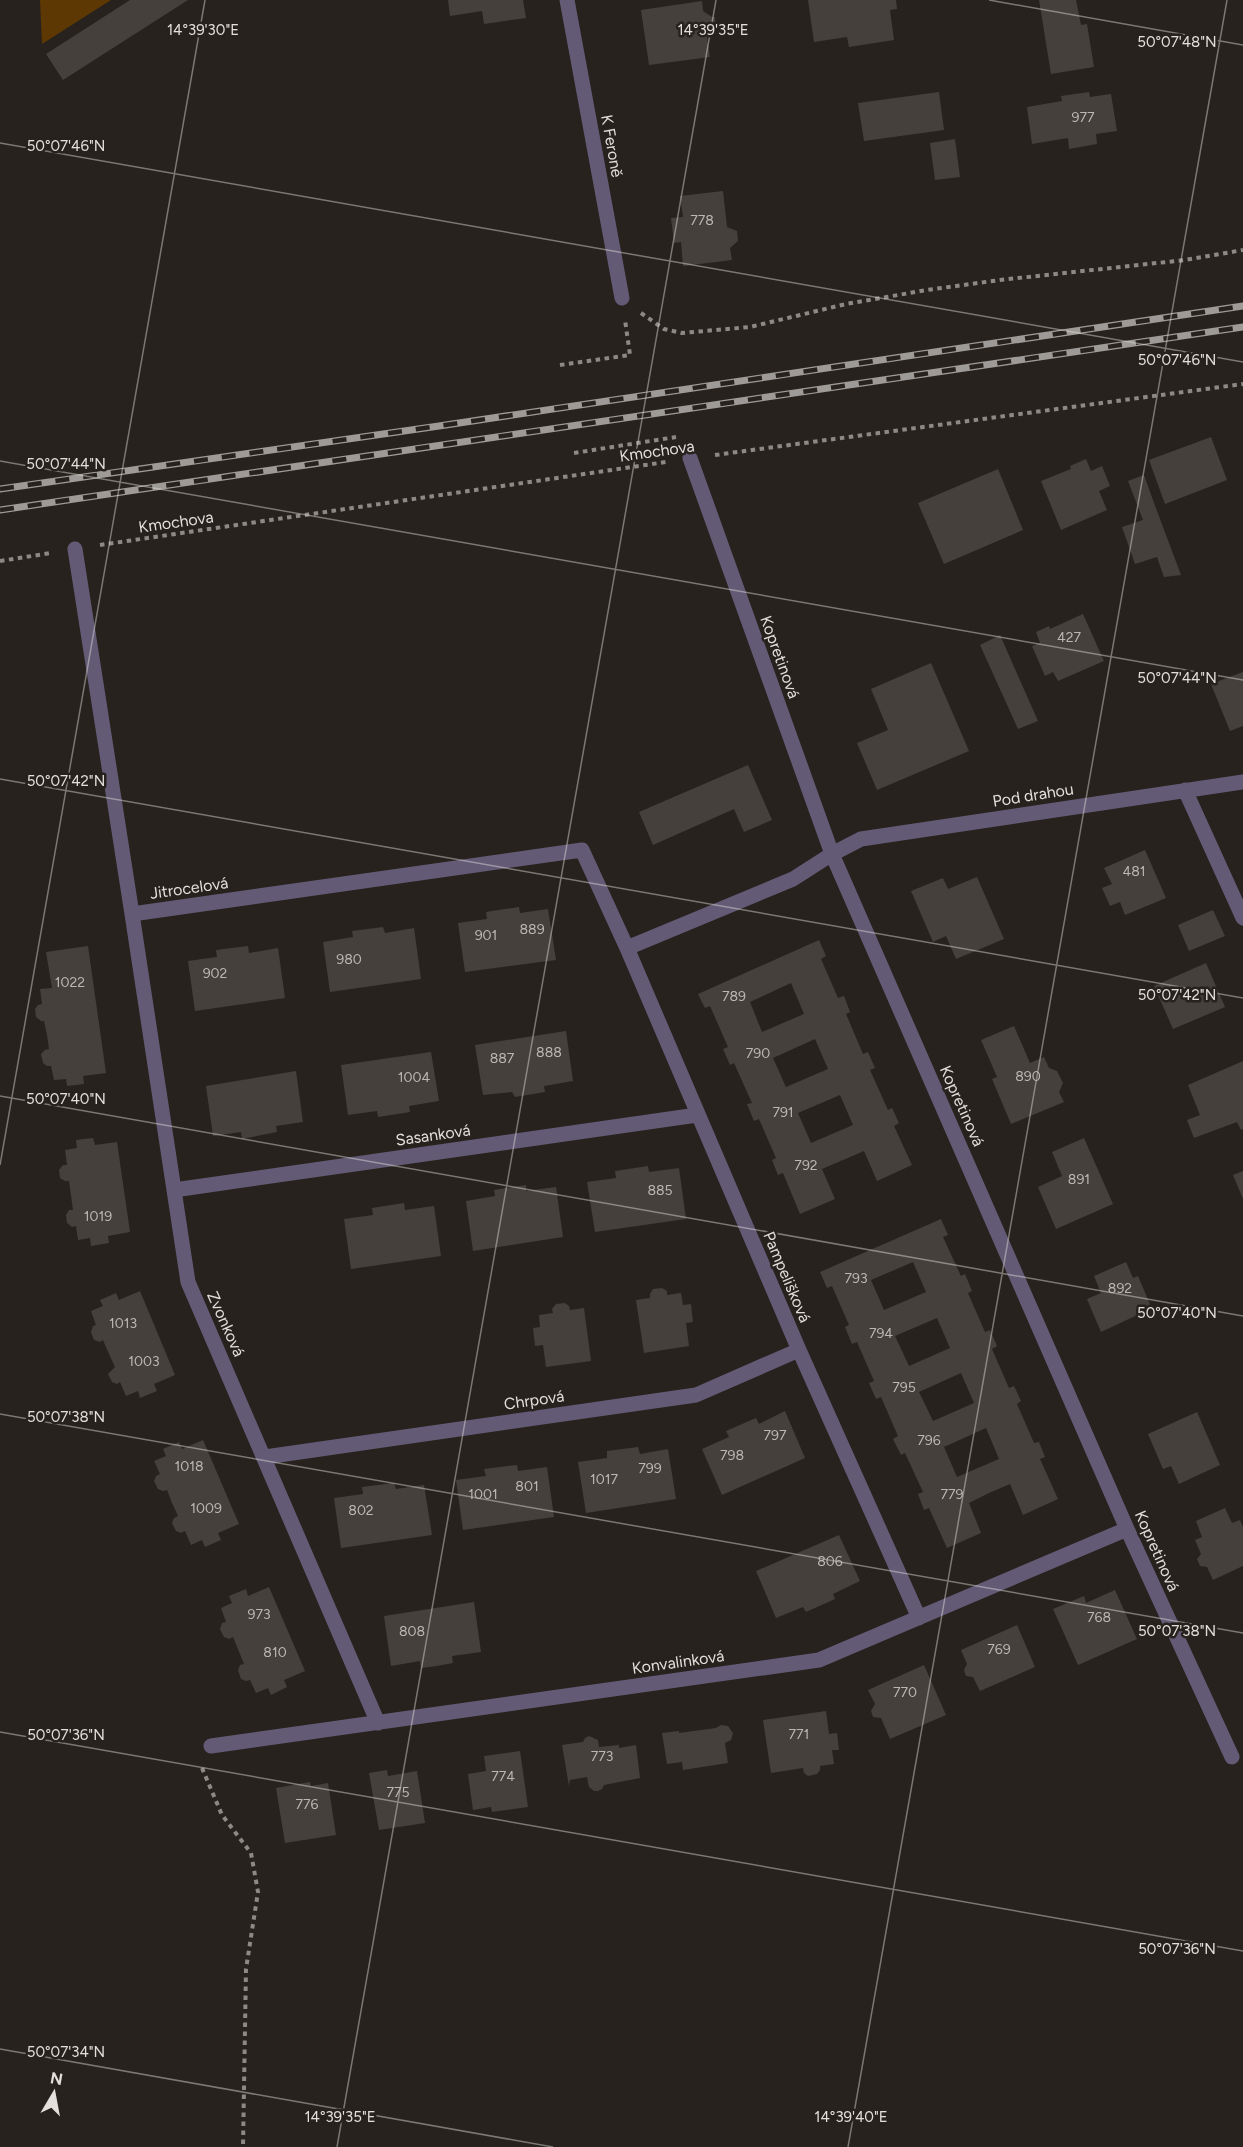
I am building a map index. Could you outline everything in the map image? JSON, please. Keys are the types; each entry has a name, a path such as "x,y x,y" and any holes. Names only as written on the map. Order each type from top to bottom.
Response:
{"street":[{"name":"K Feroně","path":"567,0 622,298"},
{"name":"Kopretinová","path":"690,458 832,854 1127,1529 1232,1757"},
{"name":"Jitrocelová","path":"75,549 132,914 582,850"},
{"name":"Pod drahou","path":"832,854 861,839 1243,782"},
{"path":"1185,790 1243,918"},
{"name":"Pampelišková","path":"582,850 627,948 697,1115 919,1618"},
{"path":"627,948 793,879 832,854"},
{"name":"Zvonková","path":"132,914 188,1282 378,1723"},
{"name":"Sasanková","path":"174,1190 697,1115"},
{"name":"Chrpová","path":"265,1457 696,1395 800,1350"},
{"name":"Konvalinková","path":"211,1746 819,1660 1127,1529"}],"path":[{"path":"622,298 664,329 682,333 750,327 846,304 927,290 1185,260 1243,250"},
{"path":"560,365 630,355 622,298"},
{"name":"Kmochova","path":"0,561 690,458 1243,384"},
{"path":"573,453 686,435"},
{"path":"211,1746 204,1752 201,1762 203,1775 222,1815 251,1853 258,1892 246,1969 243,2147"}],"shaded area":[{"path":"40,0 111,0 42,44"}],"building":[{"path":"130,0 188,0 63,80 46,54"},
{"path":"448,0 523,0 526,18 484,24 482,11 450,16"},
{"path":"808,0 896,0 897,9 890,10 894,40 849,47 847,37 814,42"},
{"path":"1039,0 1076,0 1081,25 1087,24 1094,67 1051,74"},
{"path":"702,1 703,11 715,17 716,29 713,29 707,38 710,57 649,65 641,10"},
{"path":"939,92 944,130 864,141 858,103"},
{"path":"1089,92 1090,97 1111,94 1117,131 1096,134 1097,144 1069,149 1068,138 1032,144 1027,107 1062,101 1061,96"},
{"path":"955,139 960,177 935,180 930,143"},
{"path":"723,191 727,227 737,231 738,241 730,248 732,260 683,266 681,242 674,243 671,218 683,217 680,196"},
{"path":"1211,437 1227,480 1165,504 1149,460"},
{"path":"1086,459 1091,471 1102,466 1110,486 1099,491 1107,510 1061,530 1041,481 1071,469 1070,466"},
{"path":"998,469 1023,530 944,564 918,503"},
{"path":"1144,475 1181,575 1164,577 1157,557 1135,564 1122,527 1143,520 1128,481"},
{"path":"1083,614 1104,661 1058,681 1053,672 1045,676 1032,646 1040,643 1036,632 1049,626 1050,629"},
{"path":"1000,635 1038,721 1018,729 980,645"},
{"path":"931,663 969,751 877,790 857,743 888,730 871,689"},
{"path":"1243,672 1243,726 1230,731 1211,684"},
{"path":"748,765 772,820 744,832 734,809 653,845 639,812"},
{"path":"1145,850 1166,898 1125,915 1120,902 1110,906 1102,888 1112,884 1104,868"},
{"path":"977,877 1004,939 956,959 946,936 933,942 911,891 943,878 948,889"},
{"path":"519,907 520,913 548,909 556,960 465,972 458,923 487,919 486,912"},
{"path":"1213,910 1225,936 1189,951 1178,925"},
{"path":"383,927 385,933 414,928 421,979 330,992 323,942 353,937 352,931"},
{"path":"819,940 826,956 821,959 838,998 844,996 850,1012 846,1014 863,1054 868,1052 875,1068 870,1070 888,1110 892,1108 899,1123 894,1126 912,1165 877,1181 864,1151 822,1169 835,1199 800,1214 783,1173 778,1175 772,1160 776,1158 759,1119 754,1121 747,1104 752,1103 734,1063 730,1065 723,1049 728,1047 710,1006 705,1008 698,994","holes":["791,983 804,1014 762,1032 750,1002","815,1039 828,1069 786,1087 773,1058","840,1095 853,1125 811,1143 798,1113"]},
{"path":"88,946 106,1073 83,1076 84,1084 67,1086 66,1079 54,1080 51,1066 43,1063 41,1054 49,1049 47,1035 44,1021 36,1017 35,1009 42,1004 40,989 52,988 46,952"},
{"path":"248,946 249,953 278,948 285,998 195,1011 188,961 217,957 216,950"},
{"path":"1206,963 1225,1007 1173,1029 1154,986"},
{"path":"1014,1026 1030,1063 1044,1057 1049,1068 1057,1071 1063,1083 1059,1092 1064,1102 1011,1124 992,1079 997,1077 981,1040"},
{"path":"566,1031 573,1081 544,1086 545,1092 515,1097 512,1092 483,1095 475,1045"},
{"path":"431,1052 439,1101 409,1106 410,1112 378,1117 377,1111 348,1115 341,1065"},
{"path":"1243,1061 1243,1129 1241,1130 1237,1122 1194,1138 1187,1120 1200,1115 1188,1085"},
{"path":"296,1071 303,1122 276,1126 277,1132 242,1139 241,1132 213,1136 206,1086"},
{"path":"93,1138 95,1145 117,1142 130,1232 108,1236 109,1243 91,1246 90,1238 78,1240 76,1226 72,1227 67,1223 66,1215 69,1210 73,1210 69,1181 60,1178 59,1170 63,1165 67,1165 65,1150 77,1148 76,1140"},
{"path":"1084,1138 1113,1204 1056,1229 1038,1187 1062,1176 1052,1152"},
{"path":"648,1166 649,1172 679,1168 686,1219 595,1232 587,1182 616,1178 615,1171"},
{"path":"1243,1171 1243,1199 1233,1175"},
{"path":"526,1185 526,1191 556,1187 563,1237 473,1251 466,1201 495,1196 494,1190"},
{"path":"404,1203 405,1210 434,1206 441,1256 351,1269 344,1219 373,1215 372,1208"},
{"path":"941,1219 948,1235 943,1237 961,1276 965,1274 972,1291 968,1293 985,1332 990,1330 997,1346 992,1349 1009,1388 1014,1386 1021,1401 1017,1404 1034,1443 1039,1442 1045,1457 1040,1459 1058,1499 1023,1515 1010,1484 989,1493 969,1503 981,1533 947,1548 929,1508 924,1510 918,1494 923,1492 905,1453 901,1455 893,1439 898,1436 881,1397 876,1399 869,1383 874,1381 857,1342 852,1344 845,1327 849,1325 832,1286 827,1288 820,1272","holes":["913,1262 926,1292 884,1310 871,1280","937,1318 950,1348 909,1366 895,1336","961,1373 974,1403 933,1421 919,1392","986,1428 999,1459 957,1477 944,1447"]},
{"path":"1126,1262 1133,1278 1138,1276 1152,1309 1147,1314 1146,1311 1101,1332 1087,1299 1101,1293 1094,1276"},
{"path":"662,1288 667,1291 667,1295 681,1293 683,1305 691,1304 693,1322 686,1323 689,1346 644,1353 636,1300 650,1298 653,1289"},
{"path":"140,1291 175,1375 154,1384 157,1391 140,1398 138,1391 126,1396 120,1382 117,1384 112,1382 108,1374 115,1367 103,1340 100,1342 94,1340 91,1332 93,1326 96,1325 91,1311 103,1306 100,1300 116,1293 119,1300"},
{"path":"565,1303 570,1310 584,1308 591,1361 546,1367 543,1345 535,1346 533,1328 540,1327 539,1315 553,1313 552,1309 556,1304"},
{"path":"785,1411 805,1458 722,1495 702,1449 729,1437 726,1431 756,1418 759,1424"},
{"path":"1197,1412 1220,1465 1179,1484 1171,1466 1163,1469 1148,1434"},
{"path":"203,1440 239,1524 218,1533 221,1540 205,1547 202,1540 191,1545 185,1531 181,1533 176,1531 172,1523 178,1516 167,1490 158,1489 154,1481 160,1474 154,1461 166,1456 163,1449 179,1442 182,1449"},
{"path":"638,1447 640,1454 668,1449 676,1499 586,1513 578,1462 607,1458 607,1451"},
{"path":"517,1465 518,1471 547,1467 554,1517 463,1530 456,1480 486,1476 484,1469"},
{"path":"394,1483 396,1489 424,1485 432,1535 341,1548 334,1498 363,1494 362,1487"},
{"path":"1225,1508 1232,1523 1240,1520 1243,1527 1243,1566 1213,1580 1207,1567 1200,1566 1197,1559 1201,1554 1195,1540 1202,1537 1196,1521"},
{"path":"839,1535 860,1581 833,1594 835,1599 806,1612 803,1607 776,1618 756,1571"},
{"path":"269,1587 305,1671 284,1680 287,1687 271,1695 268,1688 256,1693 250,1680 241,1679 238,1670 240,1665 244,1664 233,1637 229,1639 224,1637 220,1629 222,1623 226,1622 221,1608 232,1603 229,1596 246,1589 248,1596"},
{"path":"1115,1590 1137,1639 1078,1665 1053,1609 1084,1596 1086,1603"},
{"path":"474,1602 481,1652 452,1656 453,1663 437,1666 421,1668 420,1661 391,1666 384,1616"},
{"path":"1017,1625 1035,1667 980,1691 973,1677 966,1676 964,1670 967,1664 961,1650"},
{"path":"924,1665 946,1715 890,1739 881,1718 873,1717 871,1711 875,1704 868,1690"},
{"path":"826,1711 829,1734 837,1733 839,1750 832,1750 834,1764 820,1766 817,1774 808,1776 804,1773 803,1768 771,1773 763,1720"},
{"path":"721,1725 728,1726 733,1733 731,1740 725,1743 728,1763 683,1770 682,1762 667,1764 662,1733 716,1728"},
{"path":"589,1736 598,1740 599,1747 619,1745 619,1748 636,1745 640,1778 604,1785 598,1791 589,1787 587,1777 570,1780 569,1786 562,1745 583,1742"},
{"path":"520,1751 528,1807 492,1812 491,1807 473,1810 468,1774 486,1771 484,1756"},
{"path":"387,1770 388,1776 417,1771 425,1823 379,1830 369,1773"},
{"path":"310,1782 311,1786 328,1783 336,1835 285,1843 276,1788"}],"railway":[{"path":"0,489 1243,306"},
{"path":"0,510 1243,327"}]}
